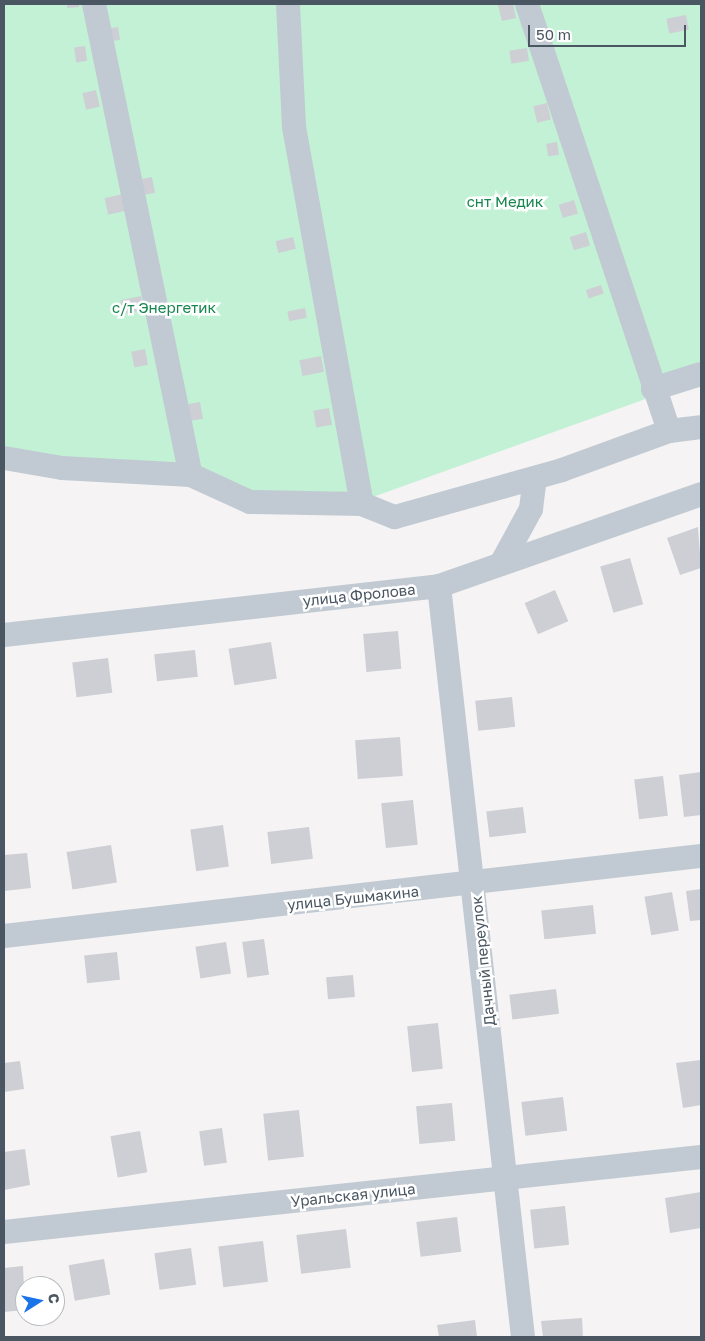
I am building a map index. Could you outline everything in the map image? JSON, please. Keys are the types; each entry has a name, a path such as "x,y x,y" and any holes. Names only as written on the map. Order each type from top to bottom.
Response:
{"street":[{"path":"94,4 192,475"},
{"path":"288,4 294,127 362,504"},
{"path":"528,4 653,389 669,431"},
{"path":"653,389 701,374"},
{"path":"4,458 62,468 192,475 250,502 362,504 395,517 535,478 669,431 701,428"},
{"path":"501,564 531,508 535,478"},
{"name":"улица Фролова","path":"4,635 439,586 701,494"},
{"name":"Дачный переулок","path":"439,586 474,884 523,1337"},
{"name":"улица Бушмакина","path":"4,936 474,884 701,856"},
{"name":"Уральская улица","path":"4,1232 701,1157"}],"green space":[{"path":"4,4 701,4 701,379 370,498 236,503 181,469 4,457"}],"building":[{"path":"67,4 79,4 79,7 67,8"},
{"path":"513,4 516,18 502,21 498,5"},
{"path":"686,15 689,30 669,34 666,19"},
{"path":"118,27 120,40 102,43 100,30"},
{"path":"85,46 87,61 76,62 74,48"},
{"path":"527,48 529,61 511,64 509,51"},
{"path":"96,90 100,107 86,110 82,93"},
{"path":"547,103 551,120 537,123 533,106"},
{"path":"557,142 559,155 548,157 546,144"},
{"path":"152,177 155,193 138,196 135,180"},
{"path":"123,194 127,211 108,215 104,198"},
{"path":"574,200 578,213 563,218 559,205"},
{"path":"586,232 590,245 574,250 570,237"},
{"path":"293,237 296,249 278,253 276,241"},
{"path":"601,285 604,294 589,299 586,290"},
{"path":"141,296 144,310 123,314 120,300"},
{"path":"305,308 307,318 289,321 287,311"},
{"path":"145,349 148,365 134,367 131,352"},
{"path":"321,356 324,372 302,376 299,360"},
{"path":"200,402 203,419 185,422 182,405"},
{"path":"329,408 332,425 316,428 313,411"},
{"path":"698,527 701,568 680,575 667,538"},
{"path":"630,558 643,604 613,613 600,567"},
{"path":"555,590 568,621 538,634 525,603"},
{"path":"398,631 401,669 366,672 363,634"},
{"path":"271,642 277,679 234,685 229,649"},
{"path":"195,650 198,677 157,681 154,654"},
{"path":"108,658 112,693 77,697 72,662"},
{"path":"512,697 515,727 478,731 475,701"},
{"path":"400,737 403,776 358,779 355,740"},
{"path":"701,772 701,815 684,817 679,775"},
{"path":"663,776 668,816 639,819 634,780"},
{"path":"413,800 418,845 386,848 381,803"},
{"path":"523,807 526,833 489,837 486,812"},
{"path":"223,825 229,867 196,871 190,830"},
{"path":"309,827 313,859 271,864 267,832"},
{"path":"111,845 117,883 72,890 67,852"},
{"path":"27,853 31,888 4,891 4,855"},
{"path":"701,889 701,920 690,921 686,891"},
{"path":"672,892 679,930 651,935 644,897"},
{"path":"593,905 596,934 544,939 541,910"},
{"path":"264,939 269,975 247,978 242,942"},
{"path":"226,942 231,974 200,978 195,947"},
{"path":"117,952 120,980 87,983 84,955"},
{"path":"353,975 355,997 328,999 326,977"},
{"path":"556,989 559,1014 512,1020 509,995"},
{"path":"438,1023 443,1069 412,1072 407,1026"},
{"path":"701,1060 701,1105 683,1108 676,1063"},
{"path":"20,1061 24,1089 4,1092 4,1063"},
{"path":"563,1097 567,1131 525,1136 521,1102"},
{"path":"452,1103 455,1141 419,1144 416,1106"},
{"path":"299,1110 304,1157 268,1161 263,1114"},
{"path":"222,1128 227,1163 204,1166 199,1131"},
{"path":"140,1131 147,1172 118,1178 110,1136"},
{"path":"25,1149 30,1185 4,1190 4,1152"},
{"path":"701,1192 701,1228 670,1233 665,1198"},
{"path":"565,1206 569,1245 534,1248 530,1210"},
{"path":"457,1217 461,1252 421,1257 416,1222"},
{"path":"346,1229 351,1268 301,1274 296,1235"},
{"path":"263,1241 268,1282 223,1287 218,1246"},
{"path":"191,1248 196,1285 160,1290 154,1253"},
{"path":"104,1259 110,1294 75,1301 69,1265"},
{"path":"23,1266 23,1276 15,1276 15,1311 4,1312 4,1268"},
{"path":"582,1318 583,1337 543,1337 541,1321"},
{"path":"475,1320 477,1337 439,1337 437,1325"}],"park label":[{"name":"снт Медик","path":"505,202"},
{"name":"с/т Энергетик","path":"164,308"}]}
